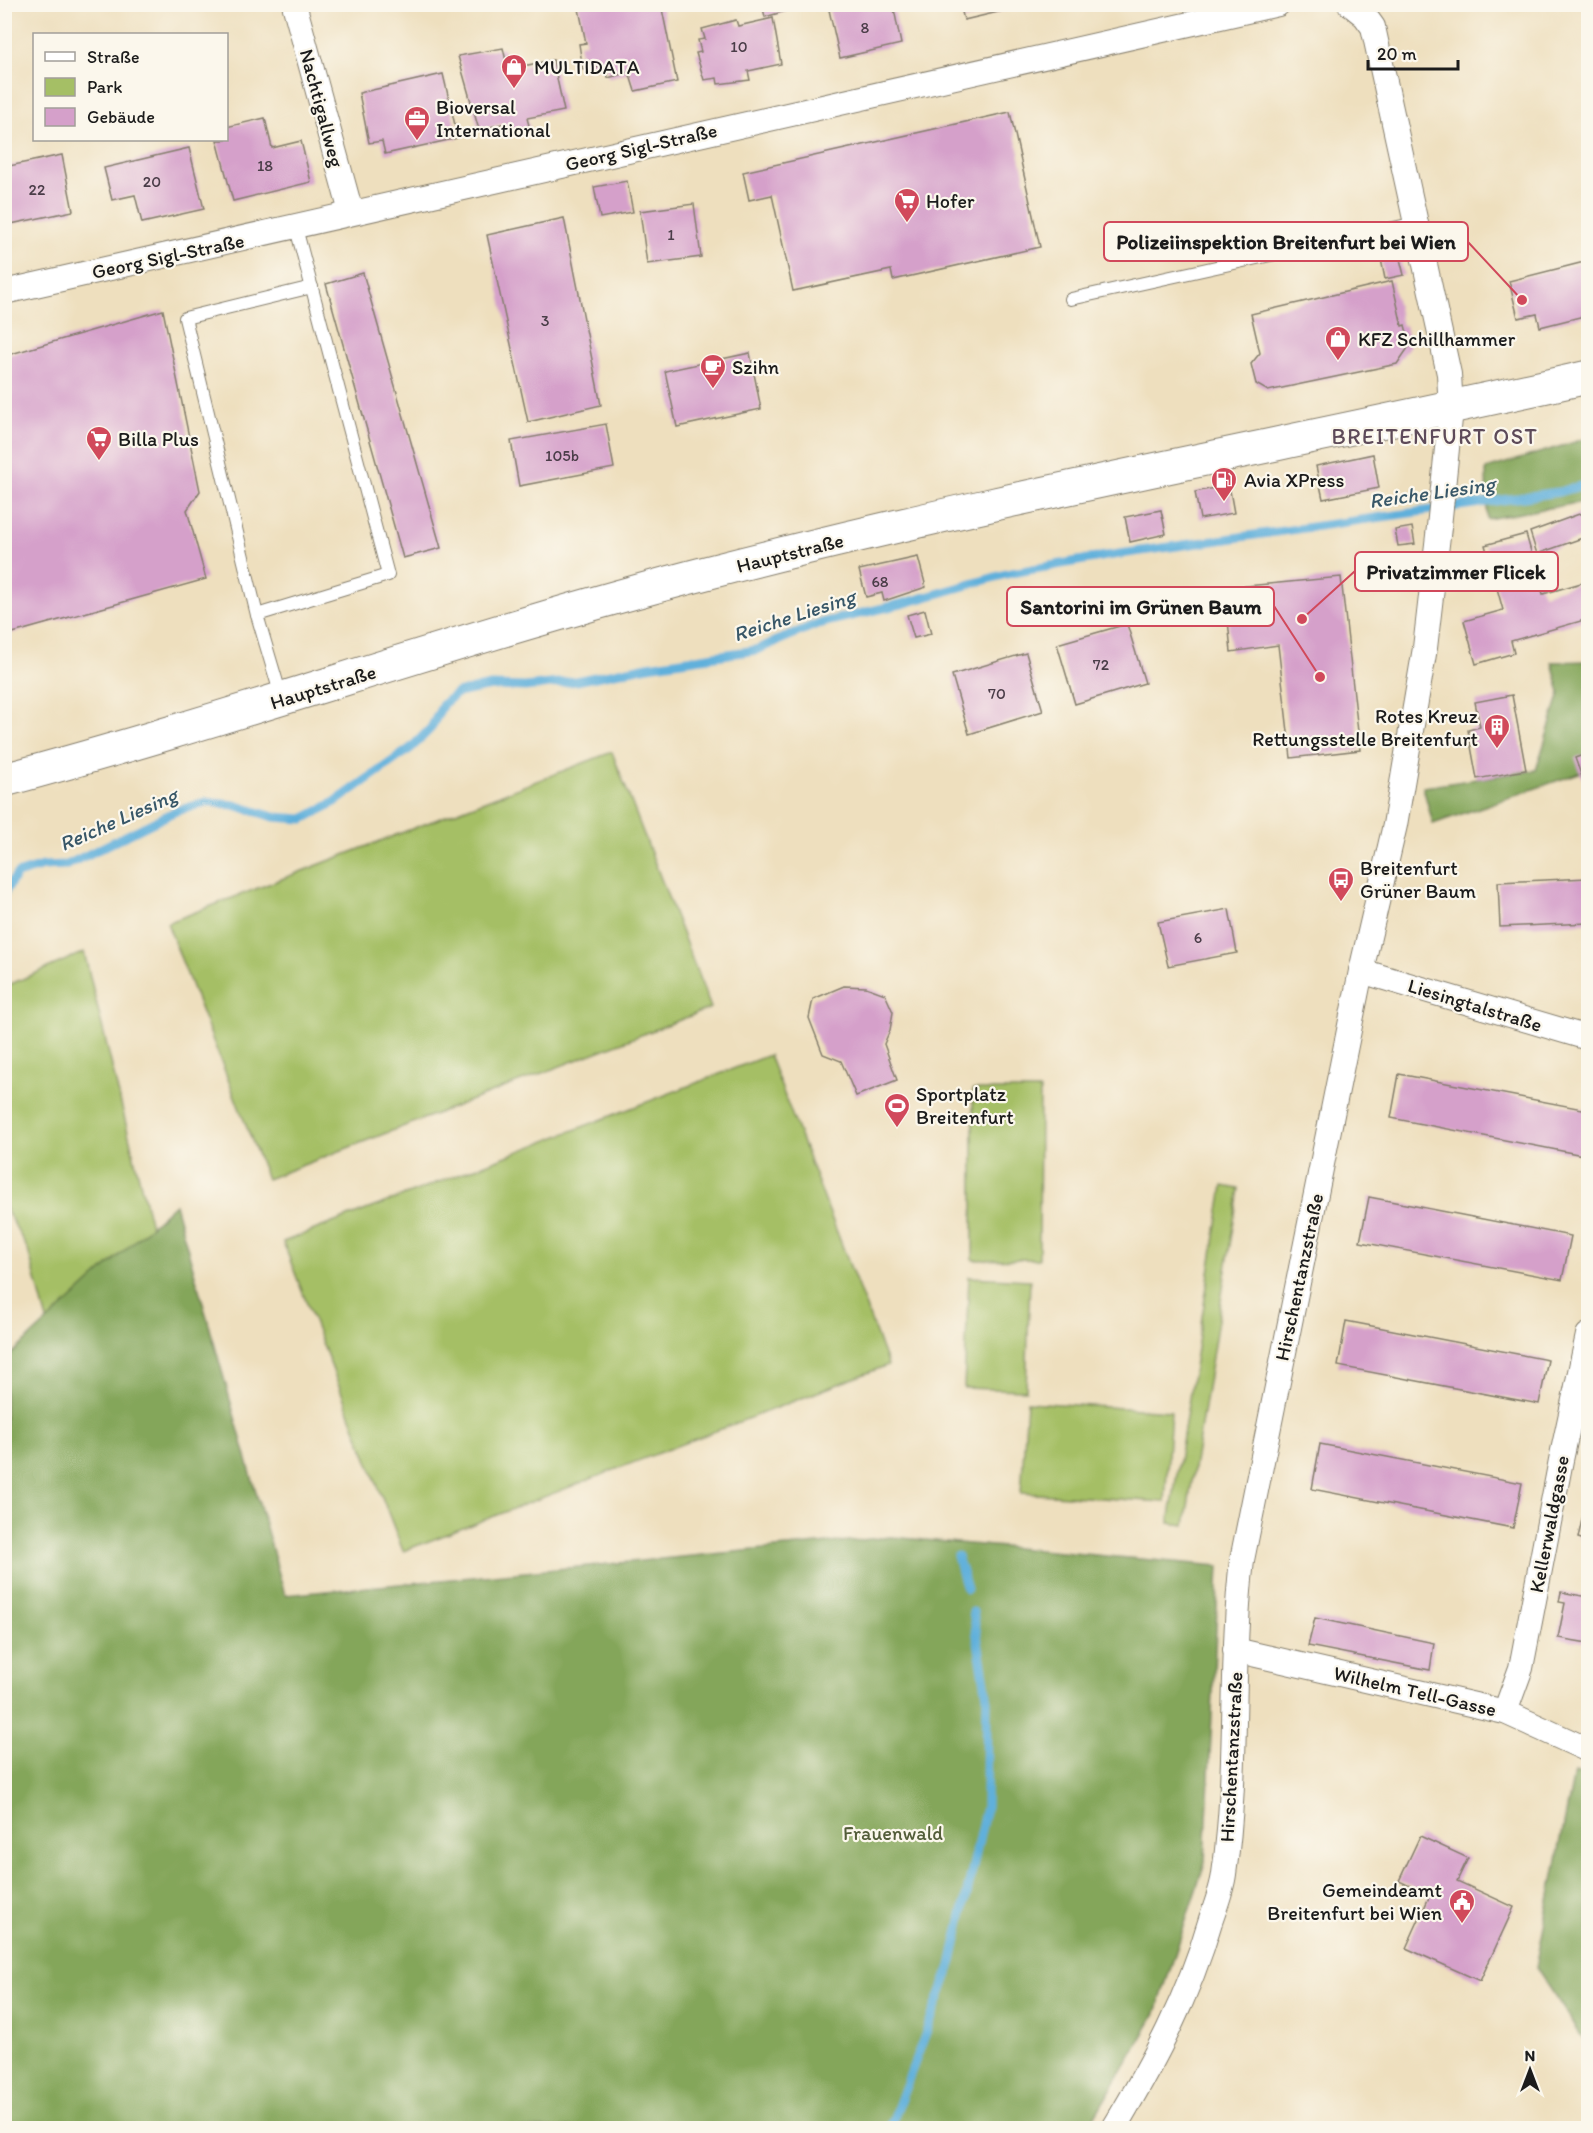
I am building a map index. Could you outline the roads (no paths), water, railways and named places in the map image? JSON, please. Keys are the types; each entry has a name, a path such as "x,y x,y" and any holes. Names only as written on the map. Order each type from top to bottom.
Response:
{"main road":[{"name":"Hauptstraße","path":"4,780 282,700 492,634 705,573 1110,478 1451,409 1588,377"}],"street":[{"name":"Nachtigallweg","path":"294,4 351,212"},
{"name":"Georg Sigl-Straße","path":"4,292 296,228 351,212 1278,4"},
{"path":"1350,4 1365,16 1373,27 1449,374 1451,409"},
{"name":"Hirschentanzstraße","path":"1114,2128 1158,2055 1200,1957 1224,1877 1232,1798 1235,1650 1242,1560 1361,971 1395,825 1425,648 1451,409"},
{"name":"Liesingtalstraße","path":"1361,971 1588,1038"},
{"name":"Kellerwaldgasse","path":"1505,1712 1521,1668 1561,1460 1588,1335"},
{"name":"Wilhelm Tell-Gasse","path":"1235,1650 1505,1712 1588,1750"}],"lane":[{"path":"1071,299 1416,223"},
{"path":"257,615 388,575 296,228"},
{"path":"282,700 257,615 185,318 312,287"}],"waterway":[{"name":"Reiche Liesing","path":"4,893 17,874 43,866 67,865 176,811 207,802 234,805 274,817 303,819 335,802 411,748 431,728 443,704 457,693 491,686 525,687 576,681 648,666 756,650 817,624 905,603 1006,574 1106,556 1559,492 1588,484"},
{"path":"957,1556 967,1589"},
{"path":"890,2128 951,1966 986,1807 987,1695 973,1612"}],"place":[{"name":"MULTIDATA","path":"514,90"},
{"name":"Bioversal International","path":"417,142"},
{"name":"Hofer","path":"907,224"},
{"name":"Polizeiinspektion Breitenfurt bei Wien","path":"1522,300"},
{"name":"KFZ Schillhammer","path":"1338,362"},
{"name":"Szihn","path":"713,390"},
{"name":"Billa Plus","path":"99,462"},
{"name":"Avia XPress","path":"1224,503"},
{"name":"Privatzimmer Flicek","path":"1302,619"},
{"name":"Santorini im Grünen Baum","path":"1320,677"},
{"name":"Rotes Kreuz Rettungsstelle Breitenfurt","path":"1497,750"},
{"name":"Breitenfurt Grüner Baum","path":"1341,903"},
{"name":"Sportplatz Breitenfurt","path":"897,1129"},
{"name":"Gemeindeamt Breitenfurt bei Wien","path":"1462,1925"}],"district":[{"name":"BREITENFURT OST","path":"1435,436"}],"park label":[{"name":"Frauenwald","path":"893,1833"}]}
